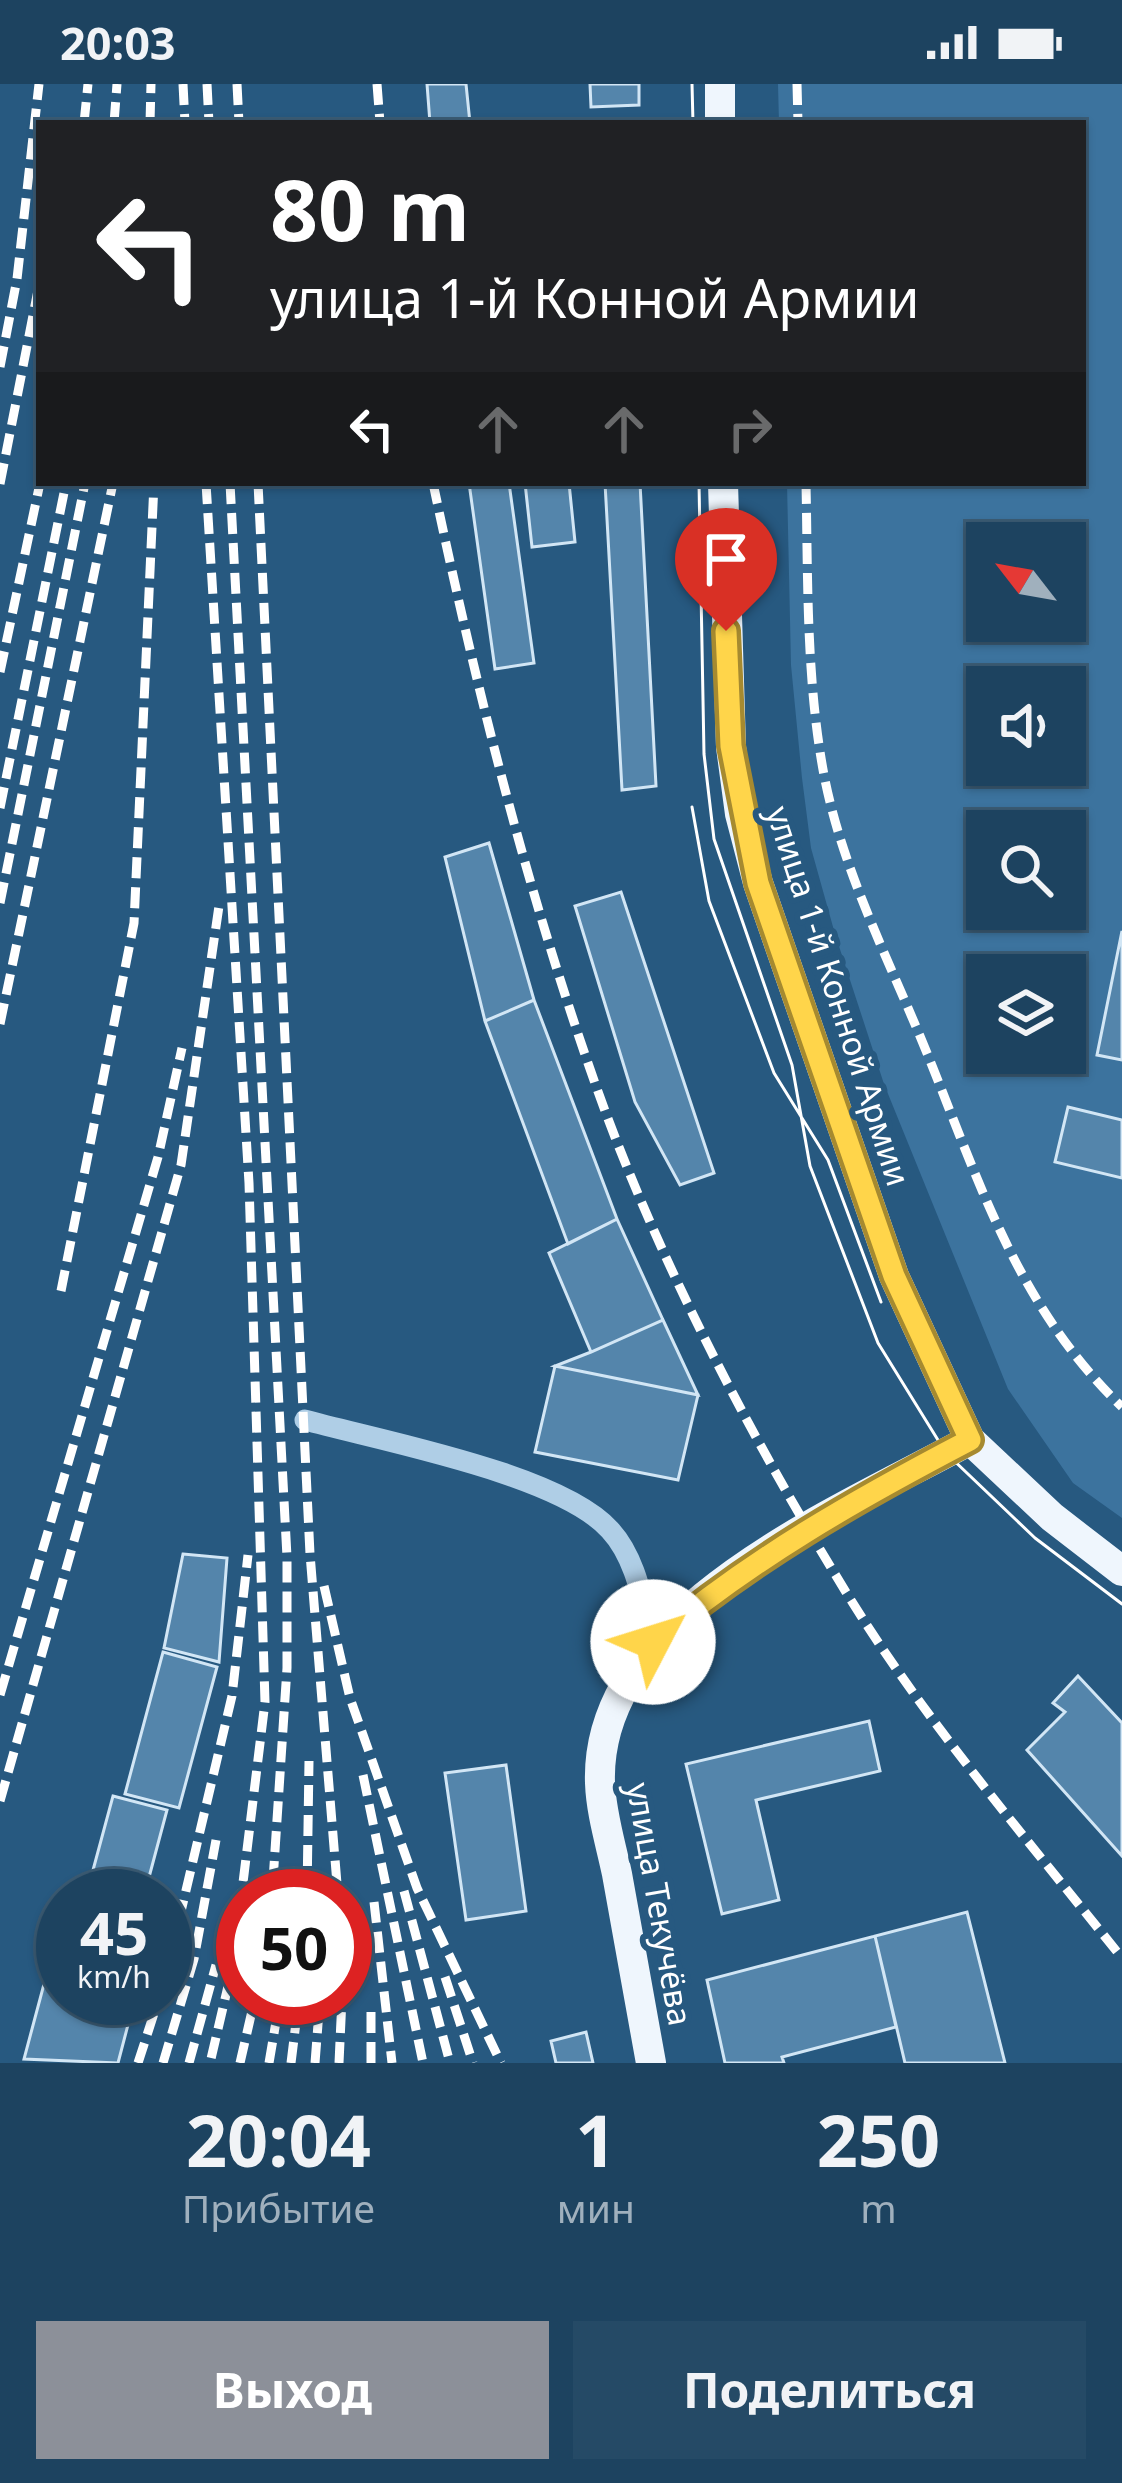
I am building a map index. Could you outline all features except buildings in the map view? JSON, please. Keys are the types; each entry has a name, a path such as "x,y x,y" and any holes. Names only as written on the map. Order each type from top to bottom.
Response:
{"main road":[{"path":"720,84 720,120"},
{"name":"улица 1-й Конной Армии","path":"723,486 731,746 758,883 894,1276 970,1440"},
{"path":"970,1440 1052,1517 1122,1571"},
{"name":"улица Текучёва","path":"651,2063 600,1782 612,1707 653,1642 714,1591 816,1522 970,1440"}],"lane":[{"path":"305,1420 530,1483 582,1508 610,1528 629,1556 653,1642"}],"shaded area":[{"path":"778,84 1122,84 1122,1518 1073,1483 1008,1389 884,1084 811,848 791,665 787,486 1086,486 1086,120 779,120"}],"tram line":[{"path":"692,84 693,120"},
{"path":"699,486 704,754 714,839 792,1065 810,1166 878,1343 946,1453 1035,1538 1122,1604"},
{"path":"692,807 709,901 774,1073 828,1160 881,1302"}],"railway":[{"path":"0,367 17,279 39,84"},
{"path":"84,120 88,84"},
{"path":"114,120 117,84"},
{"path":"150,120 151,84"},
{"path":"183,84 185,120"},
{"path":"207,84 209,120"},
{"path":"237,84 239,120"},
{"path":"377,84 380,120"},
{"path":"797,84 798,120"},
{"path":"0,484 36,300"},
{"path":"0,672 39,486"},
{"path":"0,808 65,486"},
{"path":"0,903 84,486"},
{"path":"0,1024 112,486"},
{"path":"61,1291 134,923 154,486"},
{"path":"206,486 249,1183 265,1702 233,1965 210,2063"},
{"path":"230,486 287,1557 287,1668 274,1869"},
{"path":"258,486 310,1554 336,1869"},
{"path":"434,486 485,711 547,937 596,1086 678,1283 777,1475 880,1645 980,1781 1122,1958"},
{"path":"806,486 814,703 824,775 842,844 1002,1235 1053,1325 1122,1407"},
{"path":"0,1801 181,1165 219,906"},
{"path":"0,1695 158,1157 182,1048"},
{"path":"191,1869 232,1696 248,1555"},
{"path":"324,1586 350,1698 417,1888 501,2063"},
{"path":"307,1869 309,1761"},
{"path":"363,1775 423,2063"},
{"path":"163,2063 194,1959 216,1840"},
{"path":"404,1891 450,2063"},
{"path":"374,1902 392,2063"},
{"path":"189,2063 216,1965"},
{"path":"445,1977 473,2063"},
{"path":"138,2063 150,2025"},
{"path":"240,2063 249,2025"},
{"path":"269,2063 275,2025"},
{"path":"291,2063 296,2025"},
{"path":"315,2063 318,2025"},
{"path":"339,2063 341,2025"},
{"path":"371,2025 371,2063"}],"route":[{"path":"653,1642 714,1591 816,1522 970,1440 894,1276 758,883 740,814 731,746 726,631"}]}
